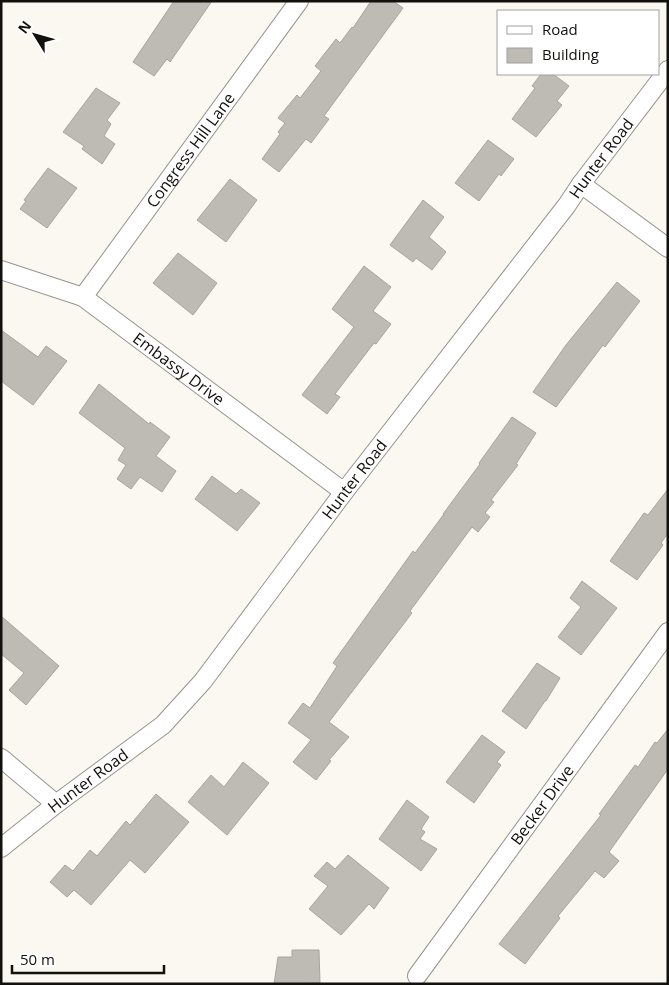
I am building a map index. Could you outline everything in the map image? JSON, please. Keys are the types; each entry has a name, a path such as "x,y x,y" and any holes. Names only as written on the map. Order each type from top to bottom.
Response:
{"street":[{"name":"Congress Hill Lane","path":"82,297 299,1"},
{"name":"Hunter Road","path":"1,848 56,804 163,725 203,681 344,492 567,205 668,70"},
{"path":"581,184 668,248"},
{"name":"Embassy Drive","path":"1,270 82,297 344,492"},
{"name":"Becker Drive","path":"417,976 668,632"},
{"path":"1,758 56,804"}],"building":[{"path":"174,1 212,1 170,62 167,59 154,76 133,62"},
{"path":"371,1 393,1 403,8 324,116 329,119 311,143 306,139 279,172 262,159 280,134 278,132 285,123 278,118 297,95 300,98 321,71 315,66 336,39 340,43 353,28"},
{"path":"540,75 554,75 569,86 557,101 562,105 536,137 512,119 535,88 532,86"},
{"path":"96,88 120,103 107,120 111,124 104,136 115,144 102,164 82,149 84,146 63,132"},
{"path":"488,140 514,159 501,176 499,174 479,201 455,183"},
{"path":"48,168 77,188 47,228 20,209 26,201 24,200"},
{"path":"230,179 257,200 226,242 197,220"},
{"path":"423,200 444,217 429,237 446,252 432,270 416,258 413,262 390,245"},
{"path":"178,253 217,283 193,315 153,283"},
{"path":"364,266 391,287 373,311 391,324 335,394 340,397 327,414 302,395 354,327 332,309"},
{"path":"617,282 640,301 605,347 603,345 556,407 533,392 566,345"},
{"path":"1,330 38,357 46,346 67,361 33,405 1,381"},
{"path":"99,384 149,424 150,422 170,437 156,456 176,471 162,492 140,477 131,489 117,479 126,465 118,460 125,448 79,413"},
{"path":"512,417 536,433 516,464 518,465 491,500 494,502 485,513 490,517 478,532 472,527 410,611 412,613 329,722 349,737 329,760 331,761 316,780 293,762 311,740 288,723 303,703 310,708 337,666 333,663 413,551 415,553 444,514"},
{"path":"212,476 236,494 241,489 260,503 237,531 195,499"},
{"path":"668,489 668,533 661,543 663,545 637,580 610,561 644,513 648,515"},
{"path":"582,581 617,608 581,655 558,637 581,607 570,598"},
{"path":"1,616 59,666 26,705 9,690 24,673 1,654"},
{"path":"537,663 560,678 526,729 502,711"},
{"path":"668,729 668,769 609,852 619,861 604,878 595,871 558,916 560,918 525,964 499,944 601,815 599,814 635,765 638,767 655,742 657,743"},
{"path":"482,735 505,752 497,762 501,765 474,803 446,782"},
{"path":"243,762 269,783 227,835 188,802 211,775 224,787"},
{"path":"156,794 189,822 145,873 130,860 91,905 74,890 67,897 50,882 65,865 73,871 90,850 97,856 126,821 130,825"},
{"path":"407,800 429,817 421,829 425,832 420,839 437,849 421,871 379,839"},
{"path":"348,855 389,888 374,909 369,904 341,935 309,909 328,886 314,876 327,862 335,869"},
{"path":"292,950 319,950 320,983 274,984 278,957 292,957"}]}
